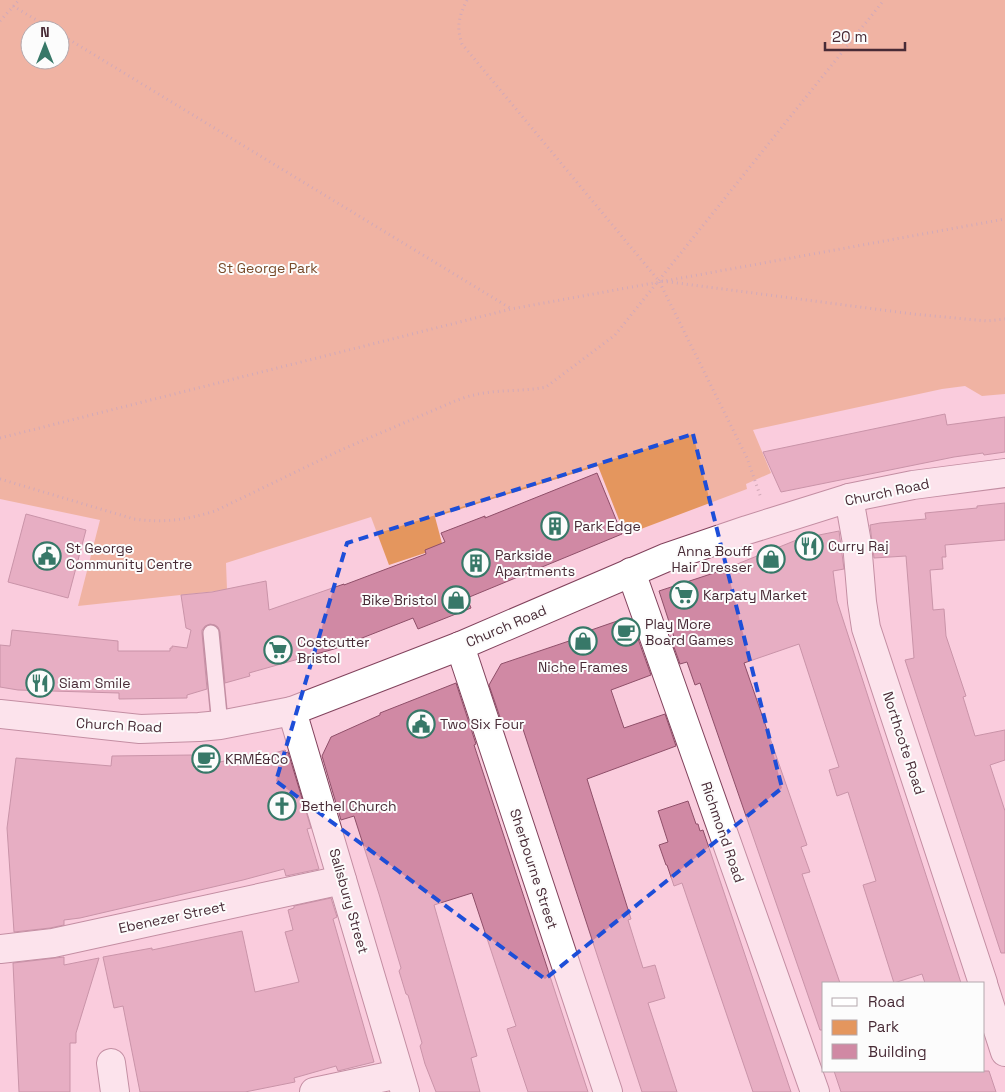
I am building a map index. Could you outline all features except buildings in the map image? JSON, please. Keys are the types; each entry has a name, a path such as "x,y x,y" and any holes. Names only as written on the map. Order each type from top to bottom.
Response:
{"street":[{"name":"Church Road","path":"0,714 140,729 220,725 292,711 460,646 665,558 747,530 849,498 956,479 1005,473"},
{"name":"Northcote Road","path":"849,498 857,543 866,628 983,982"},
{"name":"Richmond Road","path":"632,572 814,1092"},
{"name":"Sherbourne Street","path":"460,646 608,1092"},
{"name":"Salisbury Street","path":"292,711 402,1083"},
{"name":"Ebenezer Street","path":"0,949 53,943 342,880"},
{"path":"985,990 1005,1052"},
{"path":"111,1063 115,1092"},
{"path":"314,1092 402,1083"}],"lane":[{"path":"211,633 220,725"}],"path":[{"path":"0,21 19,0"},
{"path":"467,0 458,26 462,44 659,281 747,458 762,500 754,502"},
{"path":"0,479 134,519 153,522 195,517 215,511 341,450 455,401 493,392 532,390 546,387 615,335 884,0"},
{"path":"13,6 36,20"},
{"path":"70,40 511,309"},
{"path":"0,438 511,309 1005,220"},
{"path":"659,281 913,314 987,321 1005,319"}],"highlighted area":[{"path":"693,434 782,788 545,979 276,781 347,543"}],"green space":[{"name":"St George Park","path":"0,0 1005,0 1005,394 982,396 965,386 942,389 753,430 771,473 746,484 747,489 625,535 598,466 435,517 443,547 389,565 371,517 226,563 227,590 78,606 100,520 0,499"}],"place":[{"name":"Park Edge","path":"555,526"},
{"name":"Curry Raj","path":"809,546"},
{"name":"St George Community Centre","path":"47,556"},
{"name":"Anna Bouff Hair Dresser","path":"771,559"},
{"name":"Parkside Apartments","path":"476,563"},
{"name":"Karpaty Market","path":"684,595"},
{"name":"Bike Bristol","path":"456,600"},
{"name":"Play More Board Games","path":"626,632"},
{"name":"Niche Frames","path":"583,641"},
{"name":"Costcutter Bristol","path":"278,650"},
{"name":"Siam Smile","path":"40,683"},
{"name":"Two Six Four","path":"421,724"},
{"name":"KRMÉ&Co","path":"206,759"},
{"name":"Bethel Church","path":"282,806"}]}
